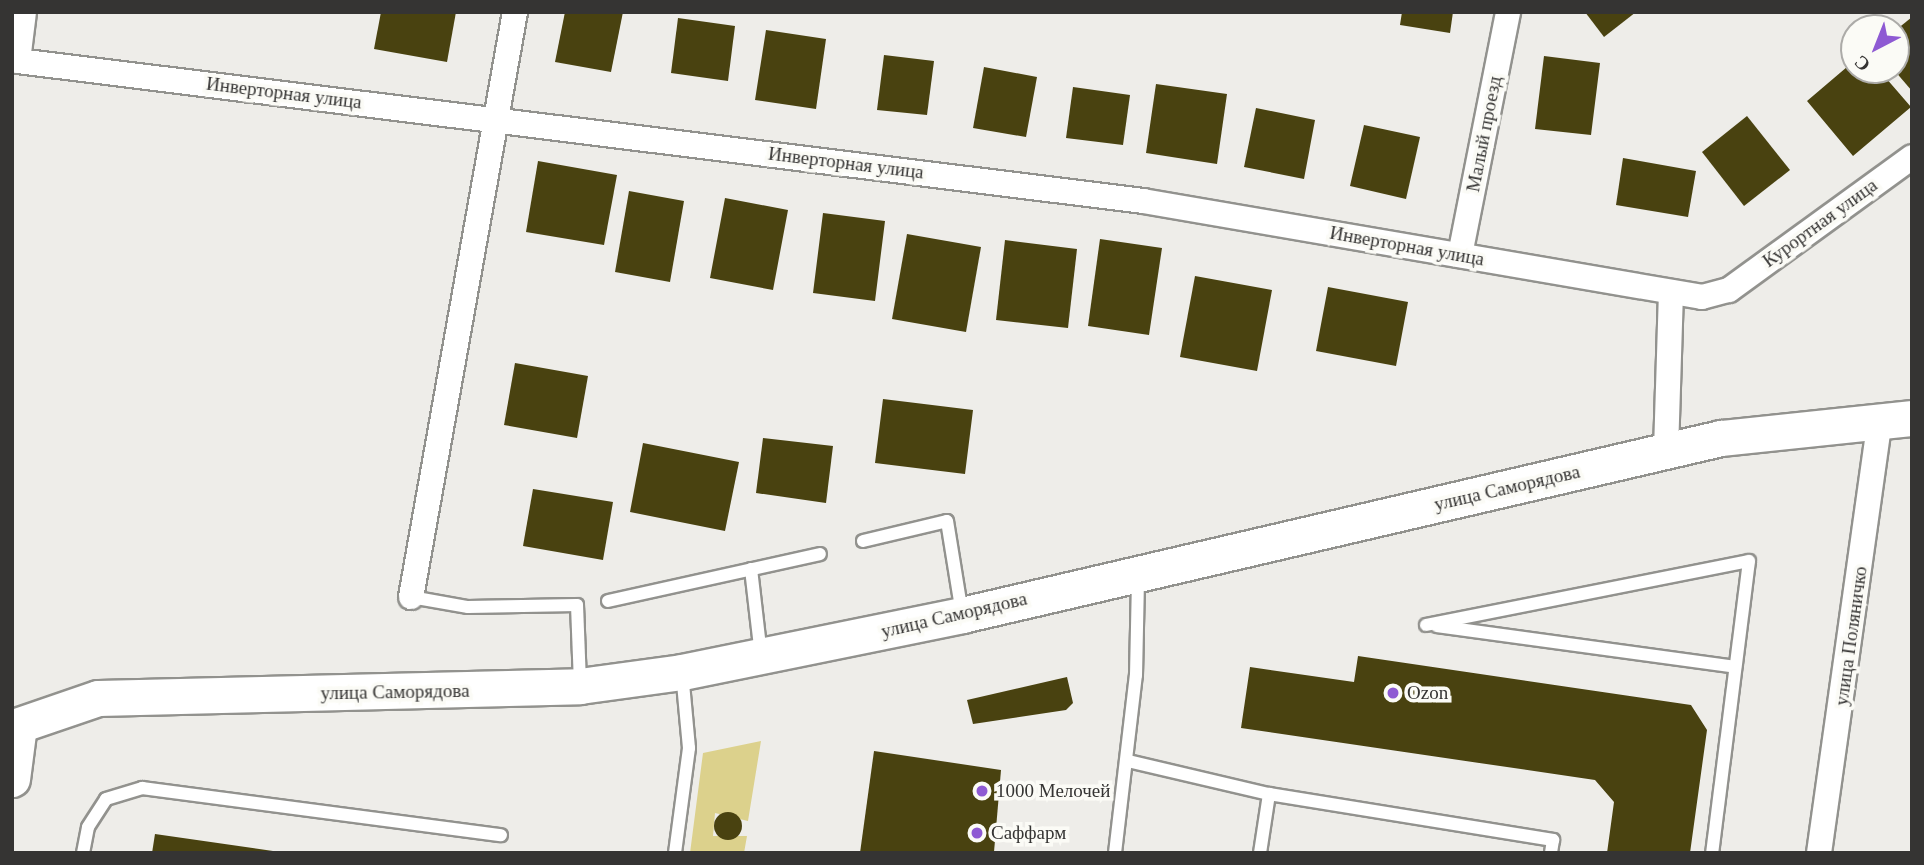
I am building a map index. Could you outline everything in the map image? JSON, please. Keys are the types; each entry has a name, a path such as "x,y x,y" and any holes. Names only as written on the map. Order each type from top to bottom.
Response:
{"street":[{"name":"Инверторная улица","path":"24,12 18,61 499,118 1143,201 1702,297 1729,290"},
{"path":"411,597 499,118 515,12"},
{"name":"Малый проезд","path":"1460,255 1508,12"},
{"name":"Курортная улица","path":"1729,290 1912,157"},
{"path":"1666,452 1671,292"},
{"name":"улица Саморядова","path":"16,725 98,698 580,686 682,672 962,615 1139,570 1721,438 1896,418"},
{"name":"улица Поляничко","path":"1819,853 1896,418"},
{"path":"12,779 16,725"}],"lane":[{"path":"863,541 947,521 962,615"},
{"path":"608,601 820,554"},
{"path":"1712,853 1749,561 1426,625 1735,667"},
{"path":"751,569 761,656"},
{"path":"1115,853 1128,761 1139,570"},
{"path":"411,597 468,607 577,605 580,686"},
{"path":"676,853 689,748 682,672"},
{"path":"1128,761 1269,794 1553,840 1551,853"},
{"path":"83,853 88,827 106,799 142,788 501,835"},
{"path":"1261,853 1269,794"}],"shaded area":[{"path":"761,741 748,821 715,813 713,836 747,836 744,853 690,853 703,753"}],"building":[{"path":"381,12 456,12 447,62 374,49"},
{"path":"565,12 623,12 611,72 555,62"},
{"path":"1402,12 1453,12 1450,33 1400,25"},
{"path":"1585,12 1636,12 1604,37"},
{"path":"1912,17 1912,91 1906,84 1910,84"},
{"path":"678,18 735,26 728,81 671,73"},
{"path":"766,30 826,39 816,109 755,100"},
{"path":"884,55 934,61 927,115 877,110"},
{"path":"1544,56 1600,63 1591,135 1535,129"},
{"path":"984,67 1037,77 1026,137 973,128"},
{"path":"1840,73 1840,84 1891,84 1911,107 1853,156 1807,101"},
{"path":"1156,84 1227,94 1217,164 1146,153"},
{"path":"1073,87 1130,95 1123,145 1066,138"},
{"path":"1256,108 1315,120 1304,179 1244,167"},
{"path":"1747,116 1790,170 1744,206 1702,152"},
{"path":"1364,125 1420,137 1406,199 1350,186"},
{"path":"1623,158 1696,171 1688,217 1616,205"},
{"path":"538,161 617,175 604,245 526,232"},
{"path":"629,191 684,201 670,282 615,272"},
{"path":"725,198 788,210 773,290 710,278"},
{"path":"823,213 885,221 875,301 813,293"},
{"path":"907,234 981,247 966,332 892,319"},
{"path":"1100,239 1162,248 1149,335 1088,326"},
{"path":"1005,240 1077,249 1068,328 996,320"},
{"path":"1195,276 1272,290 1257,371 1180,357"},
{"path":"1328,287 1408,302 1396,366 1316,351"},
{"path":"515,363 588,376 577,438 504,425"},
{"path":"883,399 973,410 965,474 875,463"},
{"path":"763,438 833,446 826,503 756,493"},
{"path":"643,443 739,462 725,531 630,512"},
{"path":"533,489 613,502 603,560 523,546"},
{"path":"1358,656 1691,705 1707,730 1690,853 1607,853 1614,802 1595,780 1241,728 1250,667 1354,682"},
{"path":"1067,677 1073,703 1066,710 973,724 967,700"},
{"path":"874,751 1001,770 994,852 860,853"},
{"path":"728,812 738,816 742,826 738,836 728,840 718,836 714,826 718,816"},
{"path":"155,834 273,851 273,853 152,853"}],"place":[{"name":"Ozon","path":"1393,693"},
{"name":"1000 Мелочей","path":"982,791"},
{"name":"Саффарм","path":"977,833"}]}
